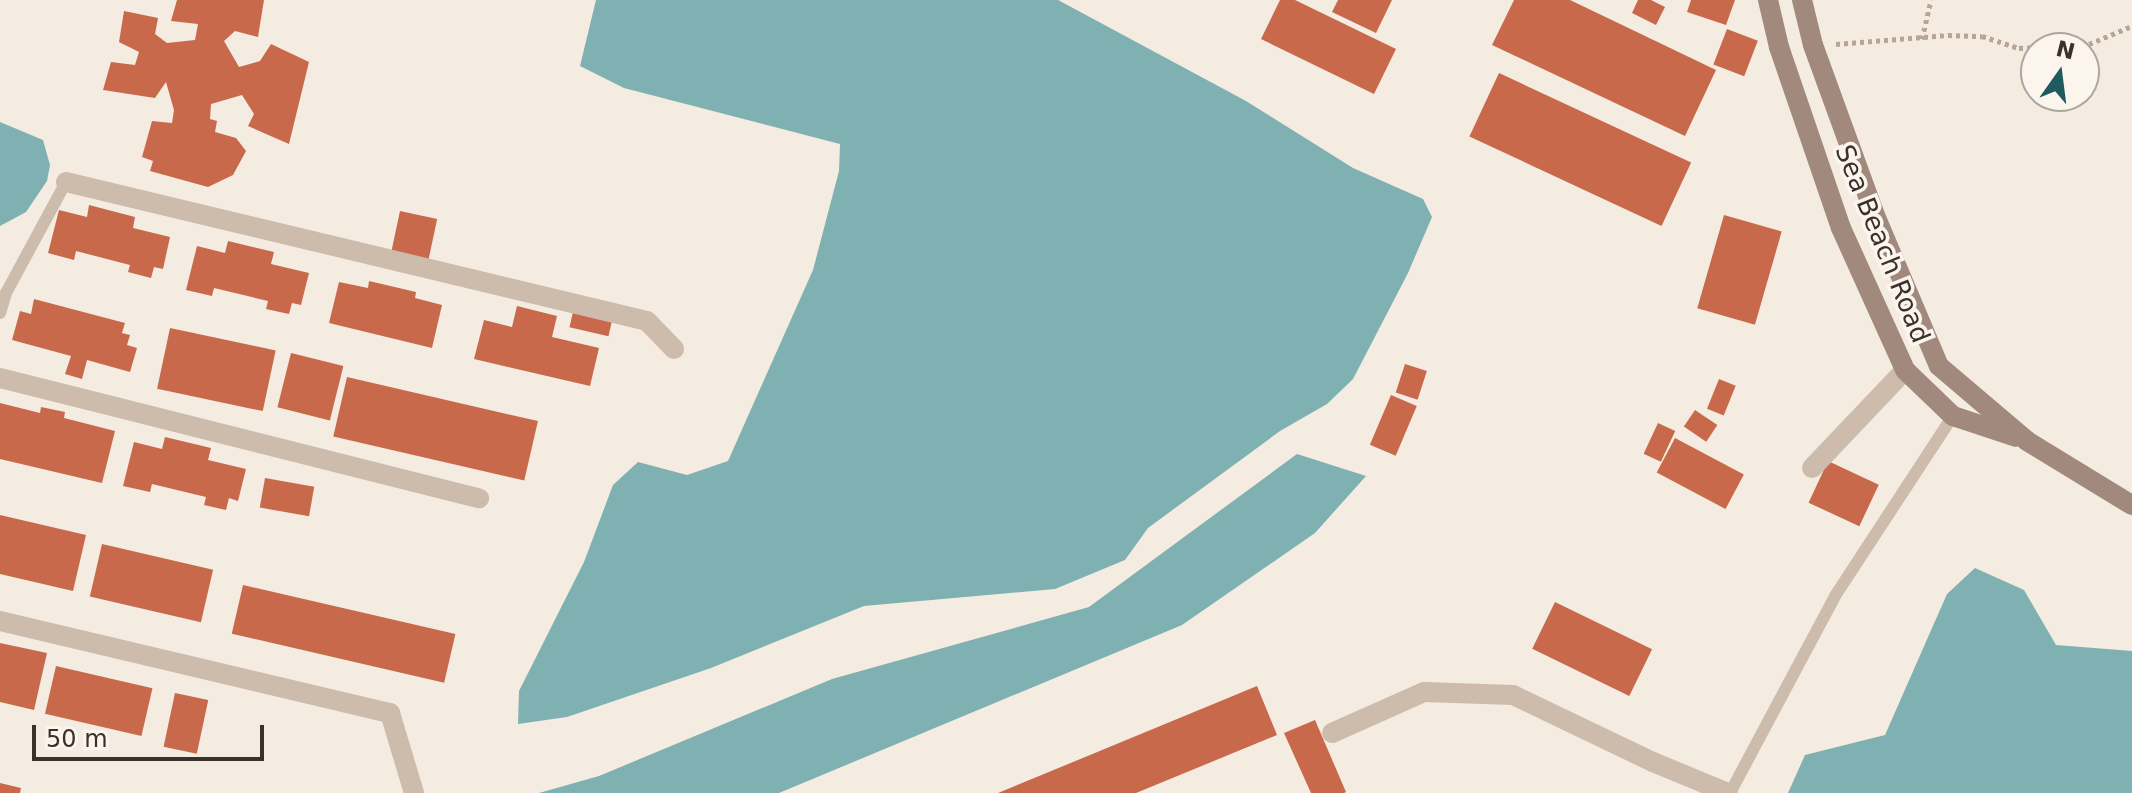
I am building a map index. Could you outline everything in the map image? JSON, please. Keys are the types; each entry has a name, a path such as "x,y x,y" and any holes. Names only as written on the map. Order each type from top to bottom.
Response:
{"main road":[{"name":"Sea Beach Road","path":"1768,0 1779,47 1841,228 1905,370 1953,416 2027,441"},
{"name":"Sea Beach Road","path":"1802,0 1813,45 1874,213 1939,366 2027,441 2132,505"}],"street":[{"path":"66,182 647,321 674,349"},
{"path":"1812,468 1905,370"},
{"path":"0,378 479,498"},
{"path":"0,621 390,713 414,793"},
{"path":"1332,733 1424,692 1513,695 1653,762 1729,793"}],"lane":[{"path":"0,313 6,293 66,182"},
{"path":"1729,793 1835,596 1953,416"}],"path":[{"path":"1922,39 1931,0"},
{"path":"1813,45 1982,36 2019,48 2089,44 2132,26"}],"water":[{"path":"596,0 1058,0 1246,101 1353,168 1423,199 1432,217 1408,273 1353,379 1327,404 1280,431 1148,528 1125,560 1055,589 864,606 711,668 567,717 518,724 519,691 584,562 613,485 638,462 687,475 728,461 813,270 839,171 840,144 624,88 580,66"},
{"path":"0,122 43,140 50,165 47,181 26,212 0,226"},
{"path":"1297,454 1366,476 1315,533 1182,625 779,793 539,793 599,776 832,679 1089,607"},
{"path":"1975,568 2024,590 2056,645 2132,651 2132,793 1788,793 1805,755 1885,735 1947,594"}],"building":[{"path":"177,0 264,0 258,37 235,31 224,41 239,67 260,61 271,44 309,62 289,144 248,126 254,114 242,95 211,104 210,119 217,121 215,132 236,138 246,151 233,175 208,187 150,171 153,161 142,157 152,121 172,123 174,110 166,82 155,98 103,90 111,62 135,65 139,52 119,42 124,11 158,18 155,34 167,43 195,40 198,24 171,21"},
{"path":"1280,0 1295,0 1396,49 1374,94 1261,39"},
{"path":"1338,0 1392,0 1376,33 1332,12"},
{"path":"1514,0 1570,0 1716,70 1685,136 1492,45"},
{"path":"1638,0 1651,0 1665,7 1656,25 1632,13"},
{"path":"1691,0 1735,0 1726,25 1687,12"},
{"path":"1727,29 1758,41 1744,76 1713,64"},
{"path":"1499,73 1691,163 1662,226 1469,136"},
{"path":"89,205 135,217 133,228 170,237 163,269 154,267 151,278 128,272 130,265 76,251 74,260 48,253 59,210 87,217"},
{"path":"400,211 437,219 427,269 389,261"},
{"path":"1724,215 1782,232 1755,325 1697,308"},
{"path":"228,241 274,252 271,264 309,273 301,305 292,303 289,314 266,309 268,301 214,288 212,296 186,290 197,246 225,253"},
{"path":"369,281 416,292 415,298 442,305 432,348 329,323 339,282 368,288"},
{"path":"34,299 125,323 122,333 130,335 127,345 137,348 130,372 87,360 82,379 65,374 71,356 12,340 20,311 31,314"},
{"path":"576,299 615,308 608,336 569,327"},
{"path":"517,306 557,316 552,337 599,348 590,386 474,359 484,320 512,327"},
{"path":"170,328 276,350 263,411 157,389"},
{"path":"291,353 343,366 330,420 277,407"},
{"path":"1405,364 1427,371 1418,400 1396,393"},
{"path":"347,377 538,421 524,481 333,436"},
{"path":"1719,379 1736,386 1724,415 1707,409"},
{"path":"1391,395 1417,406 1396,456 1370,445"},
{"path":"0,403 40,413 41,407 65,412 64,418 115,431 102,483 0,459"},
{"path":"1695,410 1717,425 1706,442 1684,427"},
{"path":"1658,423 1675,431 1661,462 1644,454"},
{"path":"165,437 211,448 208,460 246,469 238,501 229,498 226,510 204,505 206,497 152,484 150,492 123,486 134,442 162,449"},
{"path":"1675,438 1744,475 1726,509 1657,472"},
{"path":"1828,461 1879,485 1859,526 1809,503"},
{"path":"265,478 314,487 309,516 260,508"},
{"path":"0,515 86,535 73,591 0,574"},
{"path":"102,544 213,570 201,622 90,597"},
{"path":"243,585 455,634 444,683 232,634"},
{"path":"1555,602 1652,649 1629,696 1532,649"},
{"path":"0,643 47,653 34,710 0,702"},
{"path":"56,666 152,688 141,736 45,714"},
{"path":"1257,686 1277,735 1136,793 998,793"},
{"path":"175,693 208,700 197,754 164,747"},
{"path":"1315,720 1344,793 1311,793 1284,733"},
{"path":"0,783 21,788 20,793 0,793"}]}
